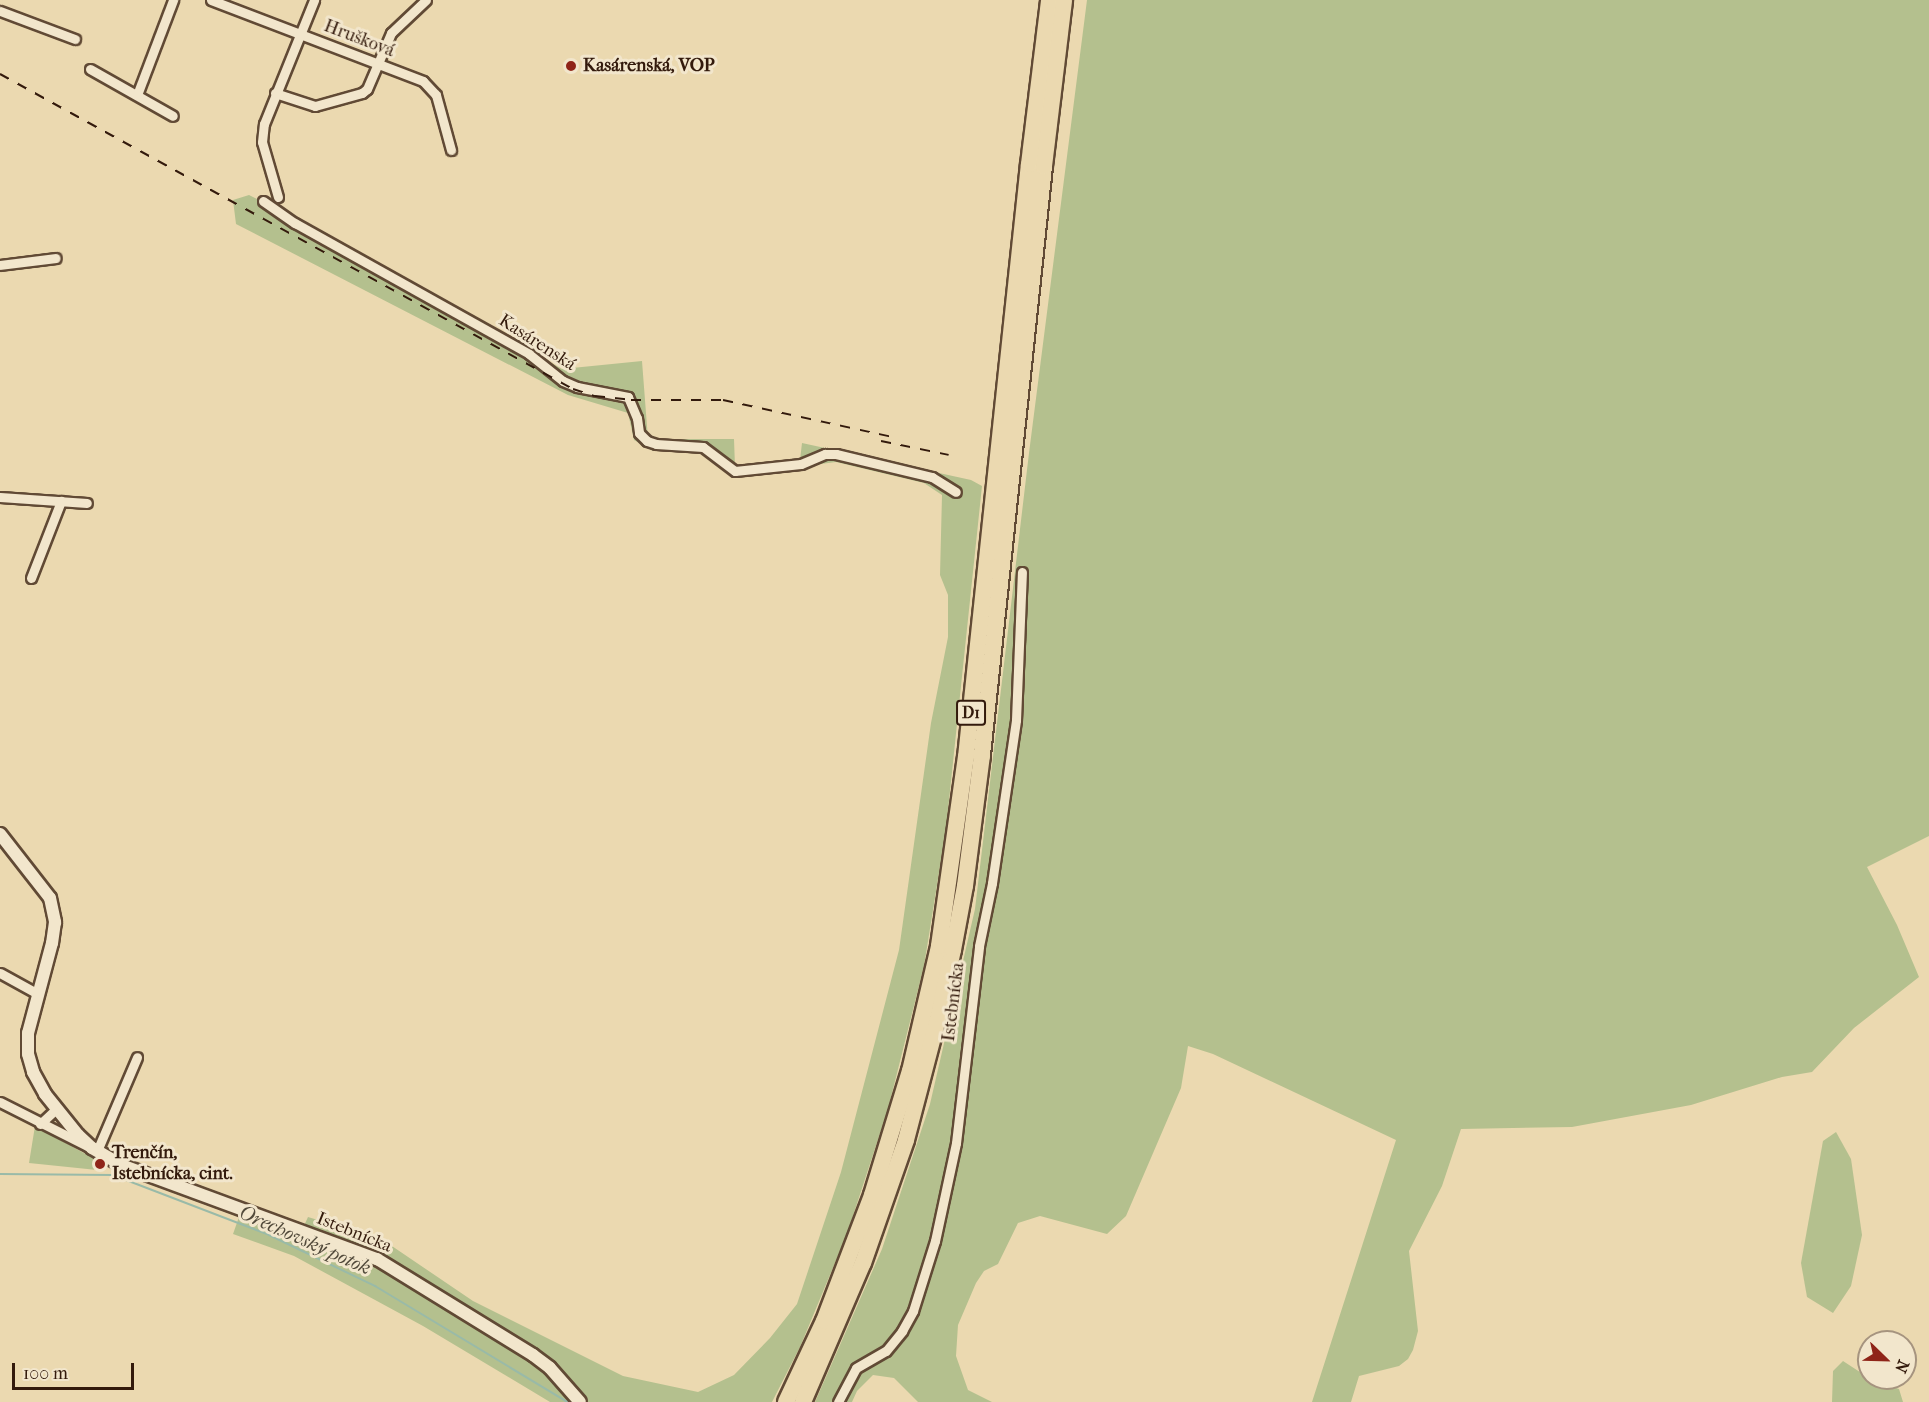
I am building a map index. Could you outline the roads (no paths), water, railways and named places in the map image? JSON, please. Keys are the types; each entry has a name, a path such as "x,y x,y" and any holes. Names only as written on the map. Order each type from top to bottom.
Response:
{"highway":[{"name":"D1","path":"786,1402 824,1321 872,1195 910,1071 939,946 966,757 1029,164 1049,0"},
{"name":"D1","path":"803,1402 863,1263 899,1161 926,1067 965,886 1042,177 1064,0"}],"street":[{"path":"137,95 173,0"},
{"name":"Hrušková","path":"211,0 423,81 436,95 451,150"},
{"path":"278,197 262,142 264,124 298,33 314,0"},
{"path":"275,93 315,106 362,93 367,89 391,33 426,0"},
{"path":"0,10 75,39"},
{"path":"90,69 173,116"},
{"name":"Kasárenská","path":"263,201 295,223 529,354 563,381 577,387 628,396 637,418 639,433 647,441 656,444 703,447 735,471 801,464 825,454 836,454 932,477 944,482 956,492"},
{"path":"0,265 56,258"},
{"path":"0,497 87,503"},
{"path":"31,578 61,501"},
{"name":"Istebnícka","path":"838,1402 856,1368 886,1351 902,1331 913,1311 935,1241 956,1143 979,946 989,901 1016,720 1022,572"},
{"name":"Istebnícka","path":"0,834 50,898 55,922 28,1033 28,1054 39,1083 56,1108 94,1149 121,1165 159,1181 376,1259 519,1345 550,1368 577,1399"},
{"path":"0,973 38,994"},
{"path":"0,1102 75,1142 94,1149 137,1057"},
{"path":"40,1124 56,1108"}],"waterway":[{"name":"Orechovský potok","path":"0,1174 113,1175 269,1235 375,1286 566,1401 574,1402"}],"railway":[{"path":"0,74 573,389 595,396 631,400 723,400 892,437"},
{"path":"881,441 949,455"}],"place":[{"name":"Kasárenská, VOP","path":"571,66"},
{"name":"Trenčín, Istebnícka, cint.","path":"100,1164"}]}
